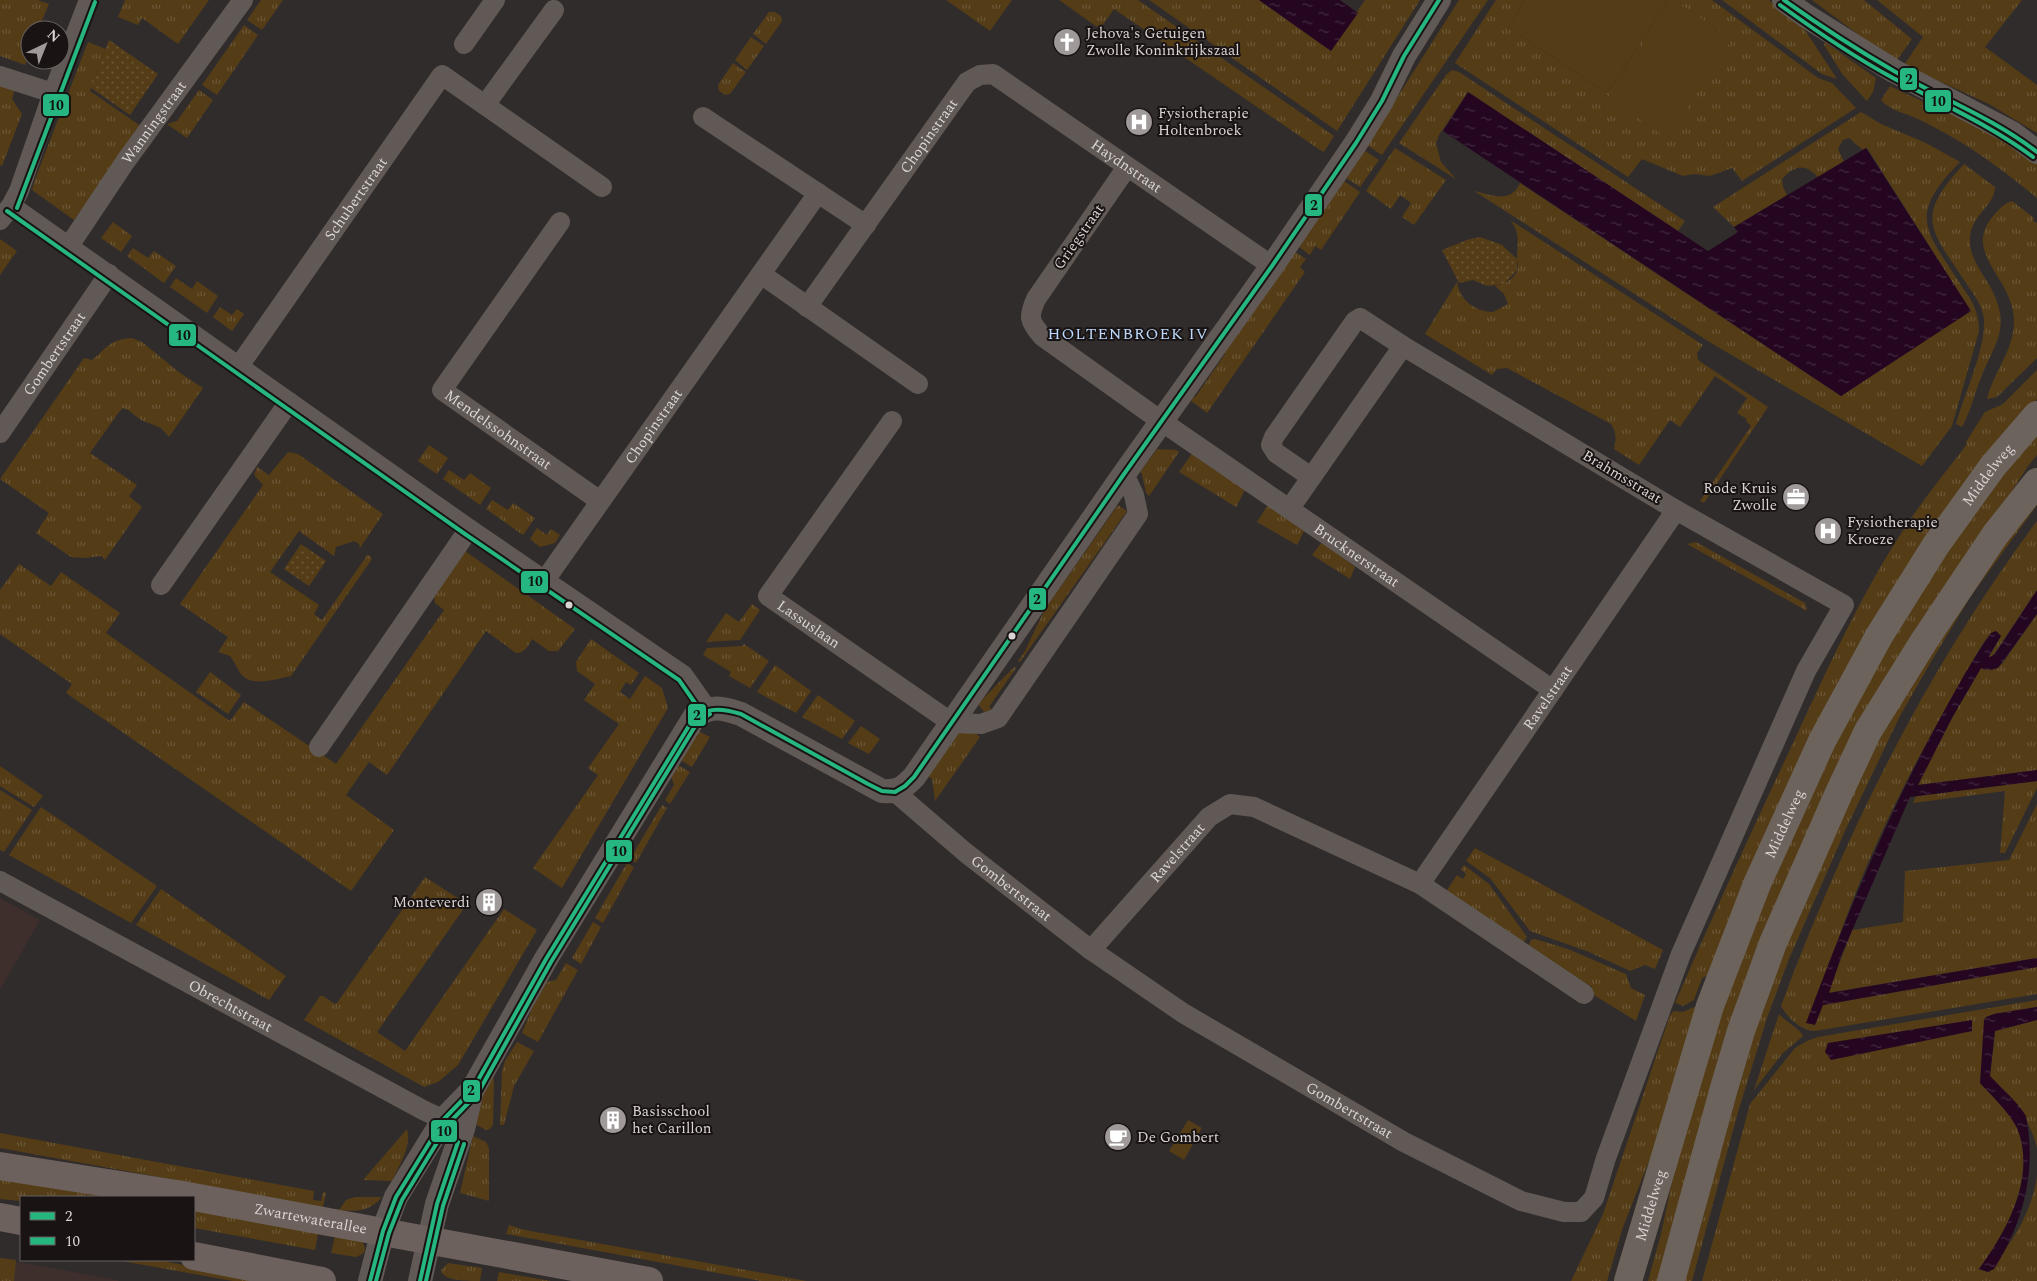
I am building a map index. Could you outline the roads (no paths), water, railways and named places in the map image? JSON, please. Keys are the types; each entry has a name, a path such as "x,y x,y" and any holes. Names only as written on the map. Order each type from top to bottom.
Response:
{"main road":[{"name":"Middelweg","path":"1628,1281 1710,1006 1757,884 1818,749 1879,636 1926,561 1993,466 2037,415"},
{"path":"1671,1281 1724,1088 1744,1023 1783,920 1838,795 1868,731 1924,641 1995,535 2037,482"},
{"name":"Zwartewaterallee","path":"0,1166 188,1196"},
{"name":"Zwartewaterallee","path":"195,1197 649,1281"},
{"path":"0,1217 20,1222"},
{"path":"195,1256 322,1281"}],"street":[{"path":"89,0 53,93 19,191 6,213 69,246 469,529 683,675 707,709 696,716 689,725 546,959 453,1124 396,1197 383,1231 370,1281"},
{"name":"Wanningstraat","path":"69,246 125,162 243,0"},
{"path":"464,44 495,0"},
{"path":"896,792 914,777 1161,421 1272,266 1382,102 1404,56 1440,0"},
{"path":"1784,0 1894,71 2012,132 2037,152"},
{"path":"485,105 554,10"},
{"name":"Haydnstraat","path":"980,75 993,74 1272,266"},
{"name":"Schubertstraat","path":"239,366 442,75 602,187"},
{"name":"Chopinstraat","path":"807,307 968,82 980,75"},
{"path":"0,76 53,93"},
{"path":"703,117 866,225"},
{"name":"Griegstraat","path":"1127,167 1036,299 1030,313 1032,325 1042,336 1161,421"},
{"name":"Chopinstraat","path":"545,580 818,193"},
{"name":"Mendelssohnstraat","path":"560,222 442,390 600,501"},
{"name":"Gombertstraat","path":"0,433 109,274"},
{"path":"761,274 918,384"},
{"name":"Brahmsstraat","path":"1311,477 1276,453 1271,445 1355,321 1360,318 1402,346 1676,510 1844,605 1806,671 1681,954 1606,1158 1594,1198 1581,1212"},
{"path":"1290,508 1402,346"},
{"path":"161,585 289,402"},
{"name":"Lassuslaan","path":"892,421 768,596 952,722"},
{"name":"Brucknerstraat","path":"1161,421 1553,690"},
{"path":"952,722 981,724 998,718 1138,514 1134,495 1124,474"},
{"name":"Ravelstraat","path":"1420,884 1676,510"},
{"path":"318,747 469,529"},
{"name":"Gombertstraat","path":"707,709 723,708 741,714 868,784 882,791 896,792 966,853 1091,950 1183,1013 1404,1142 1521,1201 1564,1212 1581,1212"},
{"name":"Ravelstraat","path":"1091,950 1209,817 1230,804 1254,807 1420,884 1584,994"},
{"name":"Obrechtstraat","path":"0,881 453,1124"},
{"path":"420,1281 438,1204 453,1124"}],"water":[{"path":"1259,0 1340,0 1358,13 1331,51"},
{"path":"1468,92 1708,251 1738,232 1734,227 1866,148 1971,311 1841,396 1443,131"},
{"path":"2037,590 2037,614 1998,668 1991,670 1981,668 1952,718 1918,785 2037,770 2037,781 1910,797 1842,954 1829,993 2037,958 2037,967 1823,1005 1815,1025 1806,1023 1862,880 1910,775 1928,741 1966,672 1991,633 1996,631 2001,636 1990,657 1995,654"},
{"path":"2037,1007 2037,1020 1995,1031 1990,1076 2014,1100 2026,1116 2030,1157 2025,1196 2020,1215 2004,1252 1994,1269 1988,1272 1979,1269 2000,1238 2009,1220 2021,1184 2023,1165 2022,1146 2017,1128 2005,1110 1980,1083 1984,1020 1986,1017 1994,1014"},
{"path":"1972,1020 1972,1031 1831,1060 1825,1052 1828,1043"}],"place":[{"name":"Jehova's Getuigen Zwolle Koninkrijkszaal","path":"1067,42"},
{"name":"Fysiotherapie Holtenbroek","path":"1139,122"},
{"name":"Rode Kruis Zwolle","path":"1796,497"},
{"name":"Fysiotherapie Kroeze","path":"1828,531"},
{"name":"Monteverdi","path":"489,902"},
{"name":"Basisschool het Carillon","path":"613,1120"},
{"name":"De Gombert","path":"1118,1137"}],"district":[{"name":"HOLTENBROEK IV","path":"1128,334"}]}
